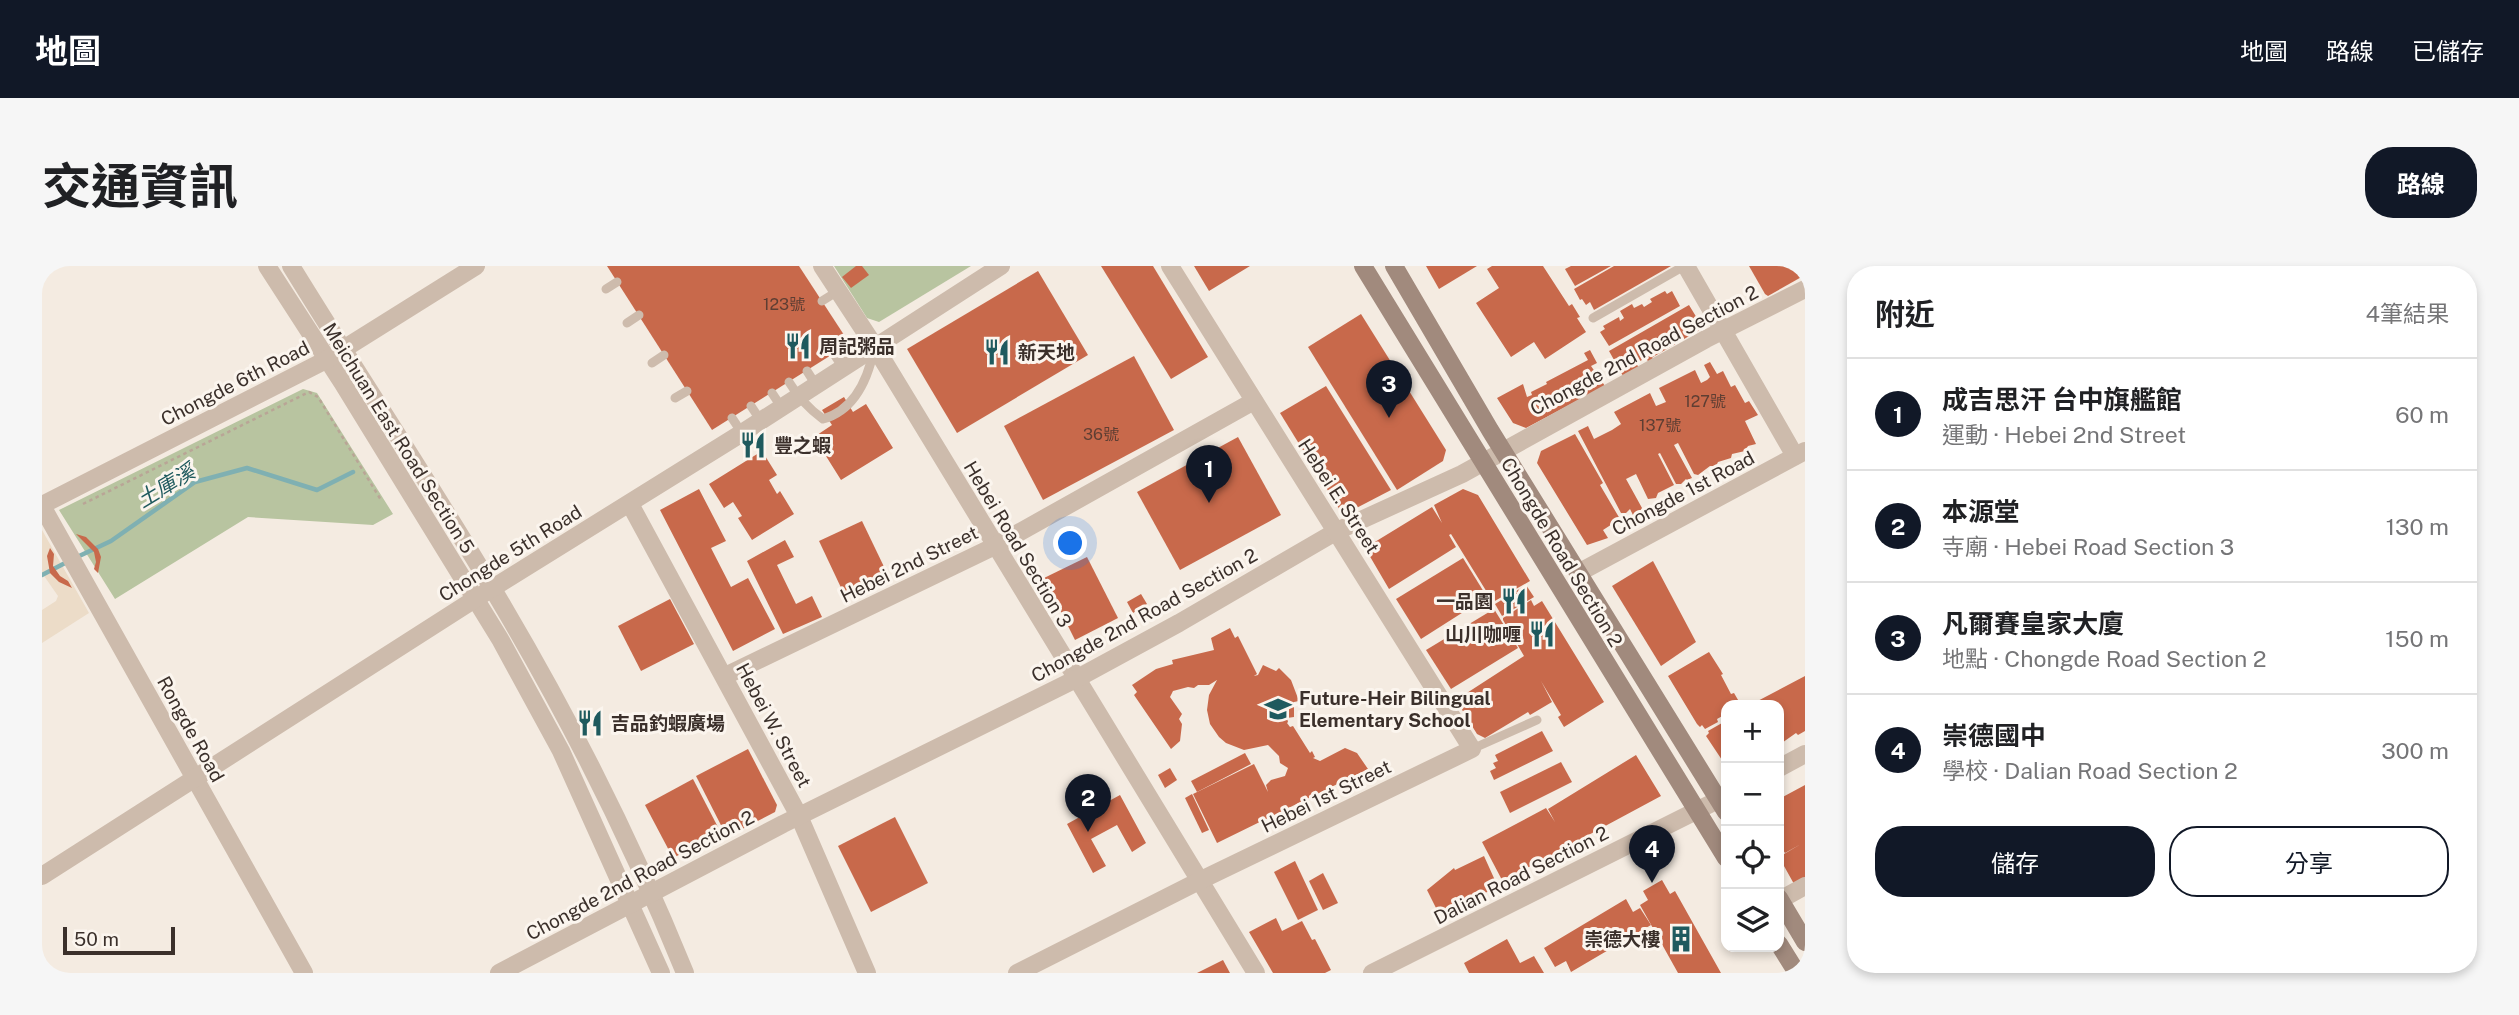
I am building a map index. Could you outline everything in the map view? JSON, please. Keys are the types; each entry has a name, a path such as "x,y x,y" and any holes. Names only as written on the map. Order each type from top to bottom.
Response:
{"main road":[{"name":"Chongde Road Section 2","path":"1363,266 1721,850"},
{"name":"Chongde Road Section 2","path":"1394,266 1504,452 1721,797"},
{"path":"1784,907 1805,942"},
{"path":"1784,952 1797,973"}],"street":[{"name":"Meichuan East Road Section 5","path":"267,266 500,639 561,751 661,973"},
{"name":"Meichuan East Road Section 5","path":"291,266 492,589 579,743 650,892 685,973"},
{"name":"Chongde 6th Road","path":"42,505 326,360 476,266"},
{"name":"Hebei Road Section 3","path":"822,266 875,347 1256,973"},
{"name":"Chongde 5th Road","path":"42,876 475,599 630,504 737,426 838,361 875,347 1001,266"},
{"name":"Hebei E. Street","path":"1170,266 1472,749"},
{"path":"1685,266 1800,453"},
{"name":"Chongde 2nd Road Section 2","path":"499,973 799,816 1076,679 1337,531 1504,452 1723,330 1805,289"},
{"name":"Hebei 2nd Street","path":"725,676 995,546 1254,401"},
{"name":"Chongde 1st Road","path":"1580,572 1800,453"},
{"name":"Hebei W. Street","path":"630,504 799,816 867,973"},
{"name":"Rongde Road","path":"42,505 304,973"},
{"name":"Hebei 1st Street","path":"1017,973 1199,881 1472,749"},
{"path":"1784,765 1805,754"},
{"name":"Dalian Road Section 2","path":"1372,973 1696,811 1721,803"},
{"path":"1784,896 1805,886"}],"lane":[{"path":"1594,318 1685,266"},
{"path":"606,289 617,282"},
{"path":"822,301 838,290"},
{"path":"627,323 639,315"},
{"path":"794,389 823,419 833,416 853,401 870,370 875,347"},
{"path":"652,363 664,355"},
{"path":"675,398 687,391"},
{"path":"1472,749 1537,720"}],"path":[{"path":"79,505 88,503 309,392 318,397 381,500"}],"green space":[{"path":"834,266 971,266 879,322 867,318"},
{"path":"303,389 317,393 393,514 373,525 248,517 115,599 59,510"}],"shaded area":[{"path":"42,530 89,613 42,643 42,610 56,601 58,596 42,573"}],"building":[{"path":"607,266 799,266 846,338 844,347 712,430"},
{"path":"856,266 862,266 869,275 851,288 842,277"},
{"path":"1101,266 1153,266 1208,357 1171,379"},
{"path":"1194,266 1250,266 1209,291"},
{"path":"1426,266 1477,266 1439,289"},
{"path":"1492,266 1543,266 1569,306 1572,304 1586,332 1545,359 1534,342 1511,357 1476,303 1499,288 1487,269"},
{"path":"1571,266 1611,266 1575,286 1565,269"},
{"path":"1614,266 1671,266 1594,310 1590,302 1586,305 1580,300 1574,289"},
{"path":"1749,266 1805,266 1805,275 1768,296"},
{"name":"新天地","path":"1038,271 1088,355 957,433 907,349"},
{"path":"1665,291 1667,294 1672,291 1680,306 1609,346 1600,332 1605,329 1603,326 1619,317 1620,321 1624,318 1620,311 1632,304 1634,308 1642,304 1644,307 1652,302 1650,299"},
{"path":"1689,305 1703,328 1653,357 1652,355 1653,360 1649,363 1646,358 1636,363 1639,368 1623,376 1609,351"},
{"path":"1361,314 1446,450 1443,461 1397,490 1308,347"},
{"path":"1590,350 1597,363 1591,366 1605,386 1526,428 1513,423 1497,398 1523,384 1527,397 1532,395 1531,392 1547,384 1546,382 1588,360 1584,353"},
{"path":"1134,356 1174,430 1043,500 1004,426"},
{"path":"1710,362 1717,374 1723,371 1731,387 1735,385 1745,403 1749,401 1758,415 1745,421 1756,444 1748,446 1745,451 1732,454 1731,458 1718,462 1716,466 1710,466 1698,475 1694,474 1678,443 1674,445 1692,478 1681,484 1676,484 1660,453 1658,454 1674,485 1658,493 1656,498 1648,499 1636,474 1626,479 1647,517 1637,523 1630,509 1621,513 1578,431 1588,426 1594,439 1612,430 1621,424 1614,412 1650,393 1656,406 1666,402 1659,388 1695,370 1701,383 1707,380 1710,377 1704,365"},
{"path":"1326,386 1391,490 1343,515 1280,413"},
{"path":"844,397 853,412 866,404 893,448 841,480 814,437 832,425 822,410"},
{"path":"1575,434 1620,519 1603,530 1608,538 1587,545 1537,463 1541,451"},
{"path":"1238,437 1281,515 1180,570 1137,492"},
{"path":"762,451 777,475 769,480 777,494 780,491 794,514 752,540 738,518 742,516 733,502 724,508 709,484"},
{"path":"699,489 726,541 711,548 731,587 748,578 775,629 733,651 660,510"},
{"path":"1463,489 1478,495 1530,581 1493,602 1451,534 1449,535 1456,547 1389,589 1365,548 1432,507 1442,523 1434,505"},
{"path":"862,521 887,573 844,594 819,541"},
{"path":"76,534 86,537 98,549 101,557 98,573 94,569 94,552"},
{"path":"785,540 794,557 777,565 796,604 812,596 822,617 783,634 747,561"},
{"path":"50,548 54,554 53,566 72,588 59,582 50,573 47,556"},
{"path":"1087,557 1118,618 1075,640 1044,578"},
{"path":"1463,558 1487,597 1421,639 1396,599"},
{"path":"1653,561 1696,642 1661,666 1612,586"},
{"name":"一品園","path":"1526,585 1534,597 1502,616 1495,604"},
{"path":"1141,594 1147,604 1133,613 1127,602"},
{"path":"670,599 694,644 641,671 618,626"},
{"path":"1531,600 1534,606 1542,601 1604,702 1564,727 1558,717 1561,715 1541,681 1552,702 1530,715 1528,712 1485,738 1477,734 1456,700 1524,656 1503,618"},
{"path":"1494,609 1518,648 1451,689 1426,650"},
{"path":"1230,628 1235,638 1238,636 1257,674 1254,676 1258,675 1263,665 1276,671 1279,668 1291,680 1299,701 1294,702 1294,717 1287,718 1287,723 1290,727 1293,726 1310,753 1312,751 1315,757 1313,758 1320,761 1345,748 1357,753 1368,769 1217,843 1193,794 1254,764 1268,792 1266,785 1271,780 1285,776 1288,768 1280,763 1279,756 1268,745 1244,750 1219,737 1210,724 1207,710 1209,695 1217,680 1209,685 1173,691 1170,697 1182,714 1179,719 1182,724 1180,741 1171,749 1134,695 1137,692 1132,685 1156,669 1173,664 1172,660 1214,650 1211,638"},
{"path":"1709,652 1723,674 1721,675 1731,694 1734,693 1738,700 1721,700 1721,717 1717,719 1718,722 1705,729 1697,724 1668,676"},
{"path":"1805,676 1805,731 1798,735 1796,733 1784,741 1784,700 1759,700"},
{"path":"1721,724 1721,758 1706,736 1708,731"},
{"path":"1542,731 1553,751 1494,780 1490,771 1496,768 1493,763 1498,761 1495,755"},
{"path":"748,749 777,805 775,812 727,837 696,776"},
{"path":"1245,753 1251,764 1197,792 1191,781"},
{"path":"1636,755 1661,796 1568,848 1502,880 1482,842 1546,808 1555,822 1548,809"},
{"path":"1561,762 1572,782 1510,813 1500,792"},
{"path":"1170,768 1177,780 1165,788 1158,775"},
{"path":"693,779 721,833 673,858 645,805"},
{"path":"1805,785 1805,877 1794,884 1784,866 1784,854 1801,844 1784,852 1784,796"},
{"path":"1192,794 1209,830 1202,833 1185,798"},
{"path":"1120,795 1146,843 1132,852 1117,825 1091,839 1106,866 1093,873 1067,824"},
{"path":"895,817 928,883 871,912 838,846"},
{"path":"1484,856 1498,887 1439,914 1427,890 1454,868 1455,870"},
{"path":"1295,861 1318,910 1298,920 1274,872"},
{"path":"1323,873 1338,903 1323,910 1309,881"},
{"name":"崇德大樓","path":"1662,880 1670,894 1675,891 1721,973 1678,973 1640,905 1648,900 1643,891"},
{"path":"1626,899 1633,912 1640,908 1651,925 1571,972 1566,961 1555,967 1544,948"},
{"path":"1276,918 1282,931 1302,921 1331,970 1325,973 1273,973 1249,932"},
{"path":"1507,939 1520,963 1534,956 1544,973 1469,973 1464,963"},
{"path":"1223,960 1230,973 1197,973"}],"waterway":[{"name":"土庫溪","path":"75,558 111,541 195,482 247,468 317,490 353,472"},
{"name":"土庫溪","path":"42,575 67,562"}],"place":[{"name":"周記粥品","path":"798,346"},
{"name":"新天地","path":"997,352"},
{"name":"凡爾賽皇家大廈","path":"1389,418"},
{"name":"豐之蝦","path":"753,445"},
{"name":"成吉思汗 台中旗艦館","path":"1209,503"},
{"name":"一品園","path":"1514,601"},
{"name":"山川咖喱","path":"1542,634"},
{"name":"Future-Heir Bilingual Elementary School","path":"1278,709"},
{"name":"吉品釣蝦廣場","path":"590,723"},
{"name":"本源堂","path":"1088,832"},
{"name":"崇德國中","path":"1652,883"},
{"name":"崇德大樓","path":"1681,939"}]}
